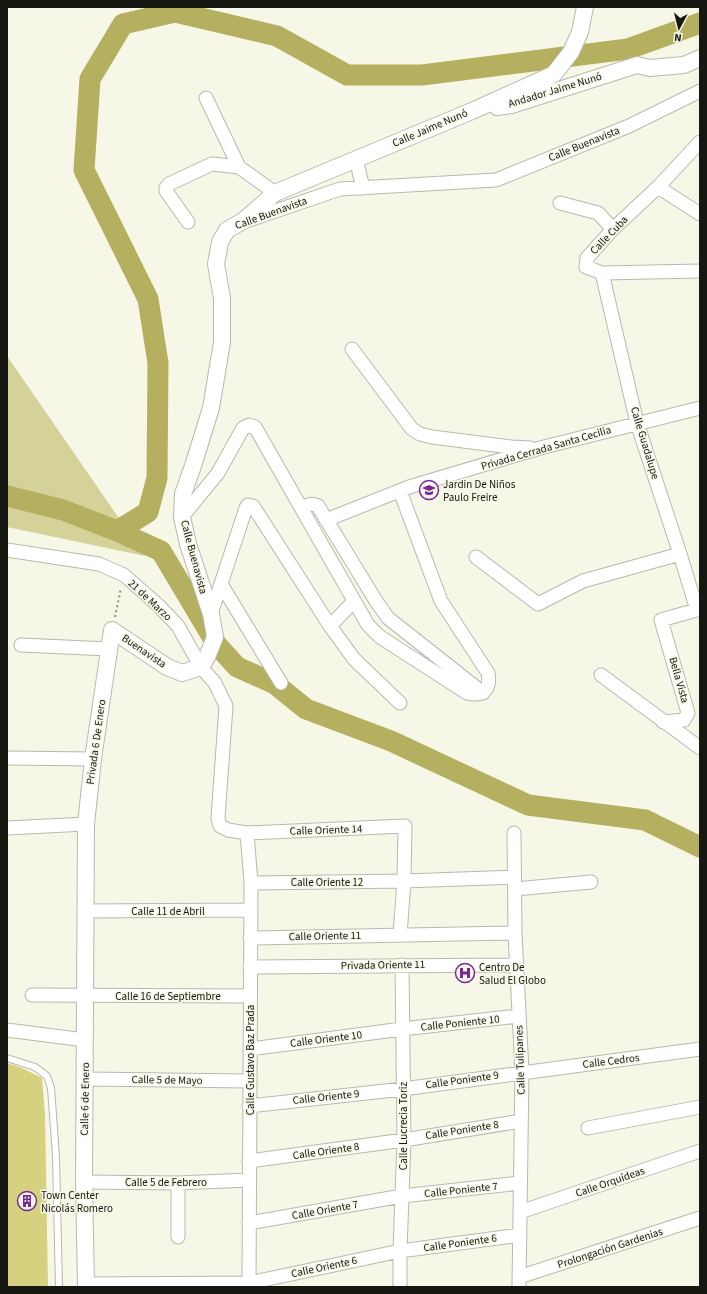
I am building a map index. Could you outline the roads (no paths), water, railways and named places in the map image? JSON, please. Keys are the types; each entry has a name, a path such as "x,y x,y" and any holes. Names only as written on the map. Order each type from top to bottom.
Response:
{"street":[{"name":"Calle Jaime Nunó","path":"243,222 275,193 472,111 554,74 571,52 580,32 585,7"},
{"name":"Andador Jaime Nunó","path":"472,111 512,105 637,65 650,68 684,65 700,58"},
{"name":"Calle Buenavista","path":"204,660 215,637 211,614 188,544 182,516 183,494 194,466 212,408 222,342 222,298 216,264 220,242 227,230 243,222 340,189 496,180 629,126 700,91"},
{"path":"206,98 239,167 275,193"},
{"name":"Calle Cuba","path":"700,142 658,187 613,229 587,258 586,266 602,273 700,271"},
{"path":"356,159 363,188"},
{"path":"188,222 166,191 169,184 212,164 239,167"},
{"path":"658,187 700,214"},
{"path":"560,203 598,213 613,229"},
{"name":"Calle Guadalupe","path":"602,273 637,423 699,609"},
{"path":"352,349 412,429 420,434 432,437 511,447 540,448"},
{"name":"Privada Cerrada Santa Cecilia","path":"326,520 404,489 540,448 700,408"},
{"path":"182,516 218,473 243,428 249,425 255,427 368,625 379,636 467,693 476,695 483,693 490,681 488,673 441,601 404,489"},
{"path":"302,509 309,504 318,506 388,618 483,693"},
{"path":"211,614 246,508 248,505 253,506 330,626 354,659 400,703"},
{"name":"21 de Marzo","path":"7,550 98,564 124,576 158,605 178,626 204,660"},
{"path":"476,557 538,604 583,581 680,554"},
{"path":"221,584 281,683"},
{"path":"330,626 354,601"},
{"name":"Bella Vista","path":"664,722 684,720 688,713 661,620 699,609"},
{"name":"Buenavista","path":"112,630 167,667 182,673 204,660"},
{"name":"Privada 6 De Enero","path":"86,911 86,824 93,759 112,630"},
{"path":"21,645 110,649"},
{"name":"Calle Oriente 14","path":"204,660 226,706 218,818 220,826 228,830 247,833 405,826 404,881"},
{"path":"601,675 700,748"},
{"path":"7,758 93,759"},
{"path":"7,828 86,824"},
{"name":"Calle Gustavo Baz Prada","path":"247,833 251,883 249,1285"},
{"name":"Calle Tulipanes","path":"514,833 516,965 522,1072 519,1282"},
{"path":"400,935 404,881"},
{"name":"Calle Oriente 12","path":"251,883 404,881 514,883 591,882"},
{"name":"Calle 11 de Abril","path":"86,911 250,910"},
{"name":"Calle 6 de Enero","path":"86,911 84,1182 86,1285"},
{"name":"Calle Oriente 11","path":"250,938 515,933"},
{"name":"Calle Lucrecia Toriz","path":"400,1287 404,1140 402,965"},
{"name":"Privada Oriente 11","path":"250,967 516,965"},
{"name":"Calle 16 de Septiembre","path":"32,995 250,996"},
{"name":"Calle Poniente 10","path":"402,1029 518,1016"},
{"name":"Calle Oriente 10","path":"250,1049 402,1029"},
{"path":"7,1030 85,1040"},
{"name":"Calle Cedros","path":"522,1072 700,1049"},
{"name":"Calle Poniente 9","path":"403,1089 522,1072"},
{"name":"Calle 5 de Mayo","path":"85,1079 250,1081"},
{"name":"Calle Oriente 9","path":"250,1106 403,1089"},
{"path":"588,1128 700,1106"},
{"name":"Calle Poniente 8","path":"404,1140 521,1121"},
{"name":"Calle Oriente 8","path":"249,1161 404,1140"},
{"name":"Calle Orquídeas","path":"520,1212 700,1151"},
{"name":"Calle 5 de Febrero","path":"84,1182 178,1183 249,1180"},
{"path":"178,1183 178,1237"},
{"name":"Calle Poniente 7","path":"402,1196 520,1183"},
{"name":"Calle Oriente 7","path":"249,1223 402,1196"},
{"name":"Prolongación Gardenias","path":"519,1282 700,1218"},
{"name":"Calle Poniente 6","path":"400,1251 520,1235"},
{"name":"Calle Oriente 6","path":"86,1285 249,1285 400,1251"}],"lane":[{"path":"7,1058 35,1068 47,1076 51,1088 56,1156 59,1287"}],"waterway":[{"path":"7,496 63,510 117,531 148,512 157,478 158,363 148,299 84,170 90,79 123,24 175,12 277,36 347,75 422,75 628,49 700,23"},
{"path":"117,531 161,551 217,645 237,667 275,684 306,709 391,741 528,805 645,820 700,847"}],"place":[{"name":"Jardin De Niños Paulo Freire","path":"429,490"},
{"name":"Centro De Salud El Globo","path":"465,973"},
{"name":"Town Center Nicolás Romero","path":"27,1201"}]}
